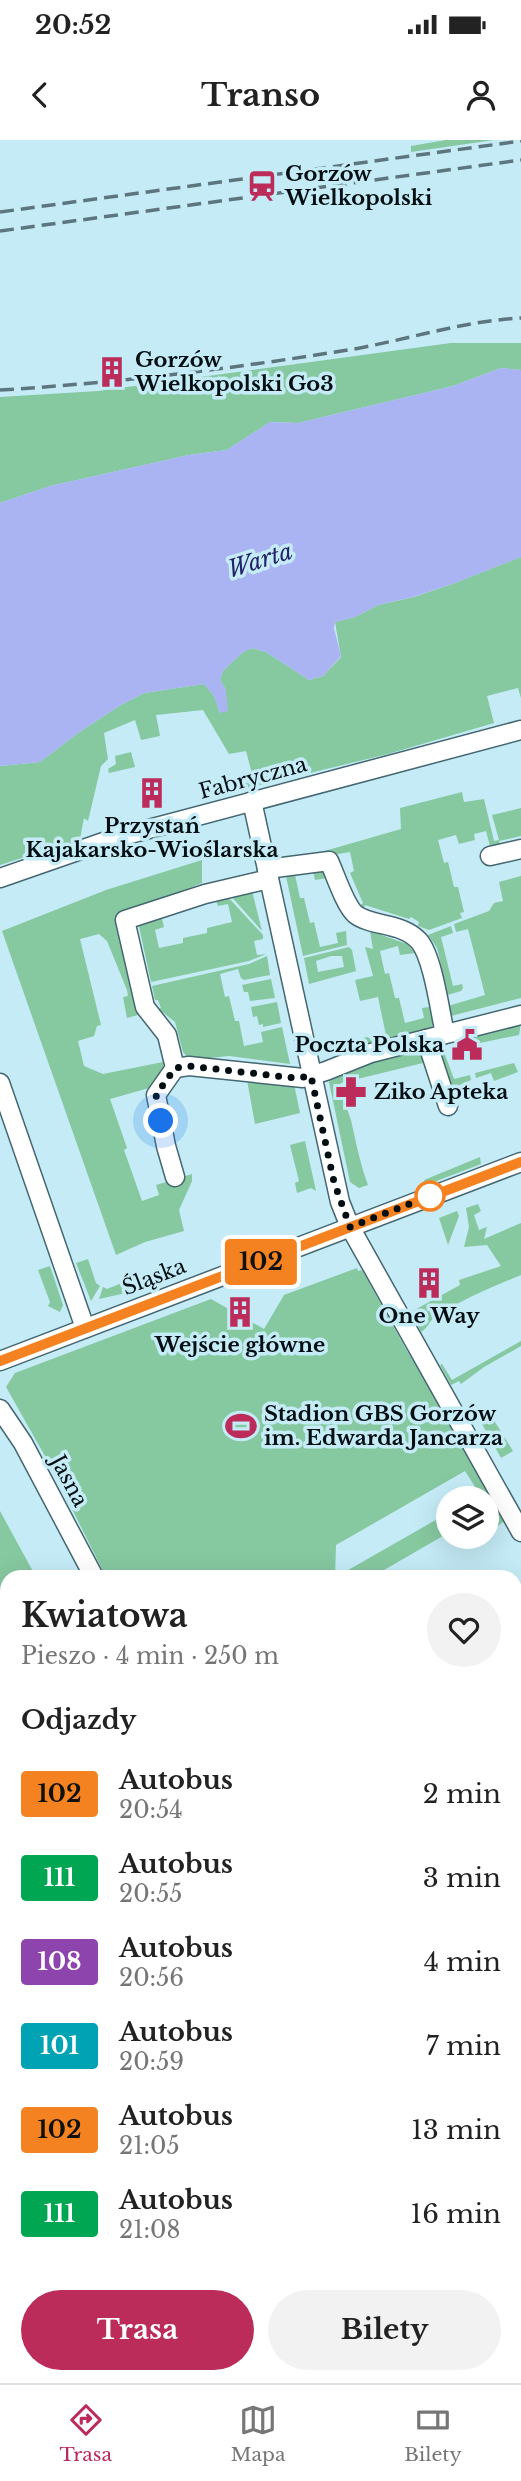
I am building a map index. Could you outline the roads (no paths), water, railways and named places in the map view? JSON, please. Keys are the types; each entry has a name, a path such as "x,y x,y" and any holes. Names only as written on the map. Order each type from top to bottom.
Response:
{"street":[{"name":"Fabryczna","path":"0,878 115,838 521,730"},
{"path":"252,801 334,1182 350,1227 521,1532"},
{"path":"490,856 521,849"},
{"path":"175,1068 167,1035 145,1007 125,920 268,874 329,861 347,902 356,914 397,928 418,940 426,953 445,1034"},
{"path":"176,1177 166,1146 156,1095 175,1068 189,1066 295,1078 311,1076 371,1053 521,1015"},
{"path":"426,1039 448,1106"},
{"path":"0,1083 85,1328"},
{"name":"Śląska","path":"0,1361 521,1162"},
{"name":"Jasna","path":"0,1409 23,1443 90,1570"}],"water":[{"name":"Warta","path":"501,368 521,370 521,557 455,583 378,605 355,617 335,622 341,656 323,676 309,680 266,652 252,648 243,652 223,671 220,680 226,690 228,711 220,713 214,696 204,684 144,693 78,733 40,762 0,766 0,503 50,486 189,455 227,450 270,422 298,423 453,386"}],"railway":[{"path":"0,212 521,141"},
{"path":"0,231 521,160"},
{"path":"0,390 133,379 266,362 354,349 457,326 521,318"}],"place":[{"name":"Gorzów Wielkopolski","path":"262,186"},
{"name":"Gorzów Wielkopolski Go3","path":"112,372"},
{"name":"Przystań Kajakarsko-Wioślarska","path":"152,793"},
{"name":"Poczta Polska","path":"467,1045"},
{"name":"Ziko Apteka","path":"351,1092"},
{"name":"One Way","path":"429,1283"},
{"name":"Wejście główne","path":"240,1312"},
{"name":"Stadion GBS Gorzów im. Edwarda Jancarza","path":"241,1426"}]}
